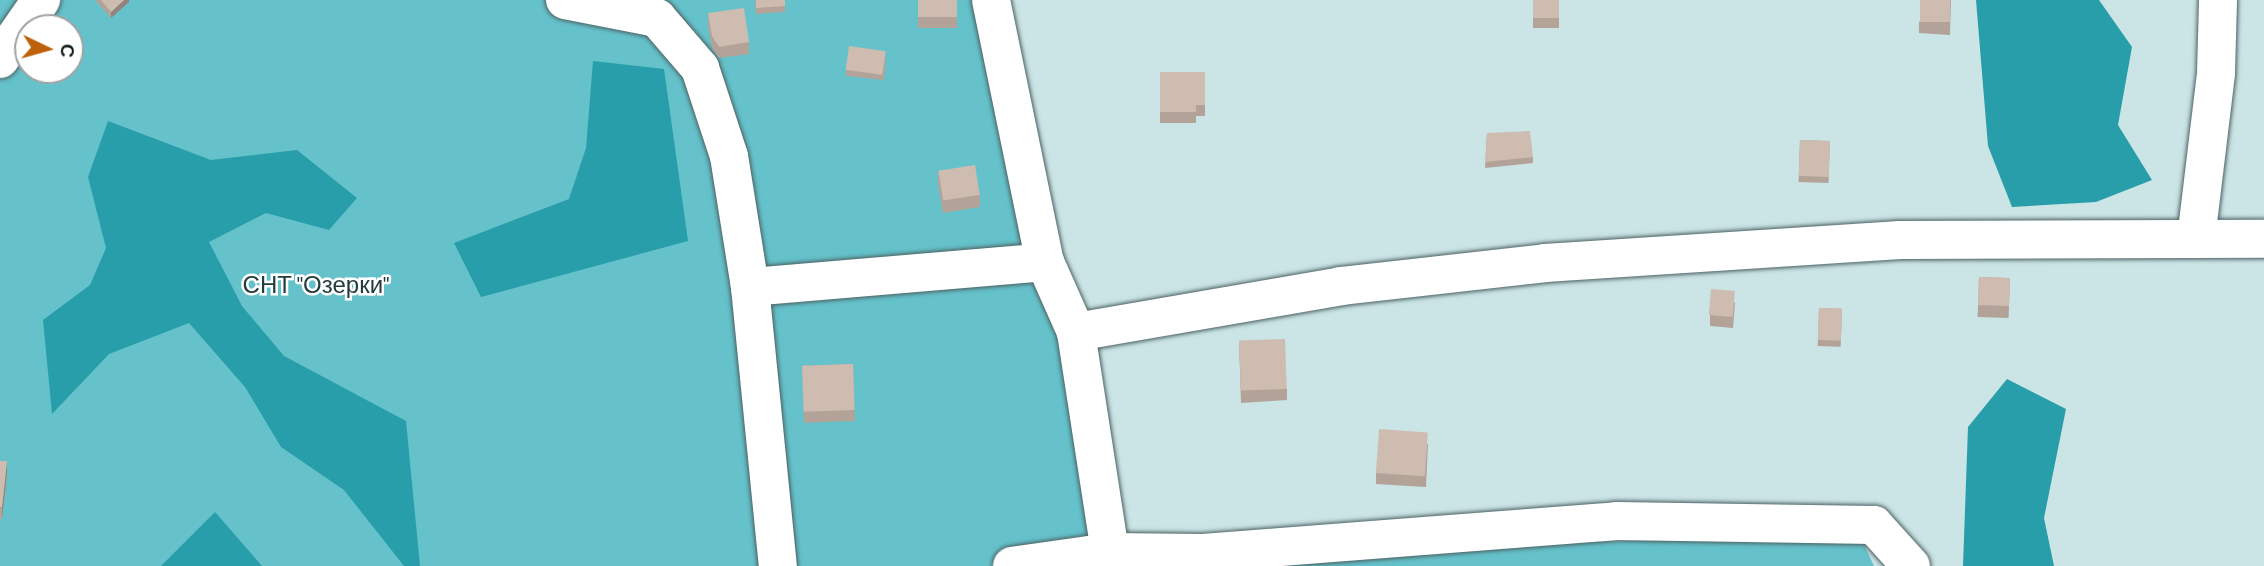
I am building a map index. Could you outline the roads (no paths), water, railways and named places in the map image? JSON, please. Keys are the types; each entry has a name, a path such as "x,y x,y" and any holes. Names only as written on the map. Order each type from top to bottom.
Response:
{"street":[{"path":"0,59 41,0"},
{"path":"565,0 657,18 700,68 729,156 750,287 778,566"},
{"path":"991,0 1045,262 1076,332 1111,552"},
{"path":"2196,239 2216,73 2217,0"},
{"path":"1076,332 1342,286 1545,263 1899,240 2264,239"},
{"path":"750,287 1045,262"},
{"path":"1012,566 1111,552 1203,553 1617,522 1874,525 1911,566"}],"park label":[{"name":"СНТ \"Озерки\"","path":"316,284"}]}
